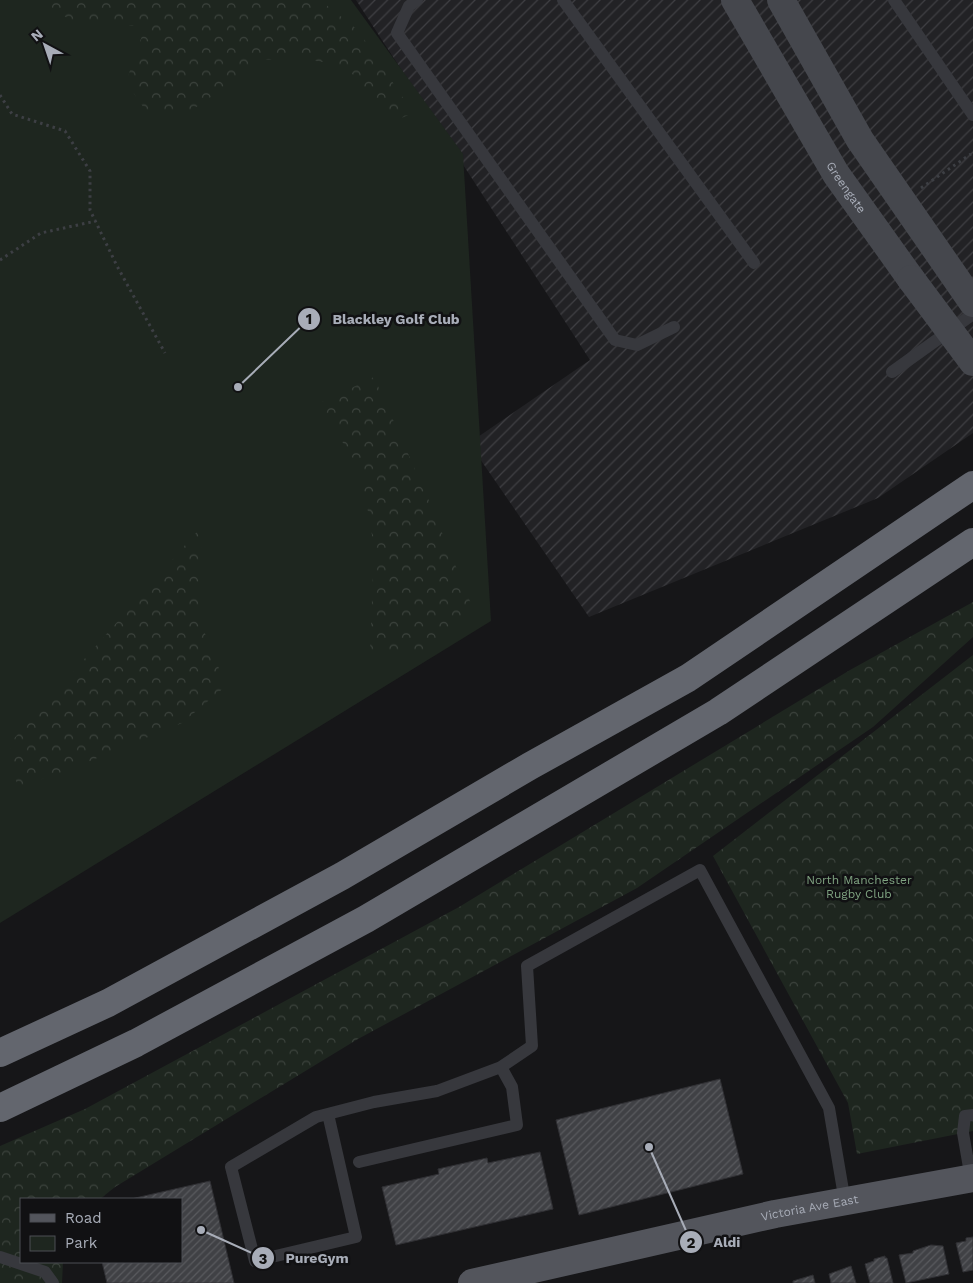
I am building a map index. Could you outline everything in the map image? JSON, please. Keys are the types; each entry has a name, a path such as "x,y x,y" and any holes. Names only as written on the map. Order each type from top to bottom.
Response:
{"highway":[{"path":"0,1053 108,1003 342,876 530,766 688,678 973,485"},
{"path":"0,1108 136,1044 366,919 718,712 973,542"}],"main road":[{"name":"Greengate","path":"735,0 836,174 973,362"},
{"path":"781,0 860,140 973,303"},
{"name":"Victoria Ave East","path":"472,1283 775,1214 972,1179"}],"lane":[{"path":"417,0 409,6 398,33 615,340 637,345 674,327"},
{"path":"563,0 754,263"},
{"path":"894,0 973,115"},
{"path":"892,372 973,314"},
{"path":"328,1114 356,1237 255,1261 231,1167 316,1117 374,1102 437,1091 501,1067 532,1046 527,966 700,870 829,1108 845,1202"},
{"path":"359,1162 517,1125 512,1087 501,1067"},
{"path":"972,1179 964,1133 965,1116 973,1115"},
{"path":"0,1257 44,1272 53,1283"}],"path":[{"path":"0,95 12,114 65,131 90,171 90,210 117,266 165,353"},
{"path":"914,192 971,154"},
{"path":"0,260 41,232 96,222"}],"shaded area":[{"path":"356,0 973,0 973,433 878,498 589,617 469,443 590,360"}],"green space":[{"path":"0,0 351,0 463,154 491,621 0,923"},
{"path":"41,0 320,0 358,30 413,113 397,120 373,99 356,76 329,63 297,58 265,60 189,112 146,111 126,82 145,27 70,20"},
{"path":"374,377 430,503 474,611 434,651 370,652 374,547 361,471 318,404"},
{"path":"202,526 200,621 226,686 182,723 73,768 17,788 10,743"},
{"path":"973,602 973,637 873,727 637,888 358,1039 115,1187 101,1198 20,1198 20,1263 63,1263 62,1283 0,1283 0,1146 85,1109 459,907 850,670"},
{"name":"North Manchester Rugby Club","path":"973,655 973,1131 857,1154 848,1103 713,856"}],"building":[{"path":"720,1079 743,1174 579,1215 556,1120"},
{"path":"540,1152 553,1209 396,1245 382,1187 439,1174 438,1169 487,1158 488,1163"},
{"path":"210,1181 234,1283 107,1283 102,1263 182,1263 182,1198 135,1198"},
{"path":"973,1237 973,1270 963,1272 956,1243"},
{"path":"931,1245 943,1246 949,1274 906,1283 899,1255 913,1253 913,1251"},
{"path":"885,1256 893,1283 870,1283 865,1264"},
{"path":"851,1266 856,1283 831,1283 829,1274"},
{"path":"813,1275 815,1283 793,1283 793,1281"}],"place":[{"name":"Blackley Golf Club","path":"238,387"},
{"name":"Aldi","path":"649,1147"},
{"name":"PureGym","path":"201,1230"}]}
